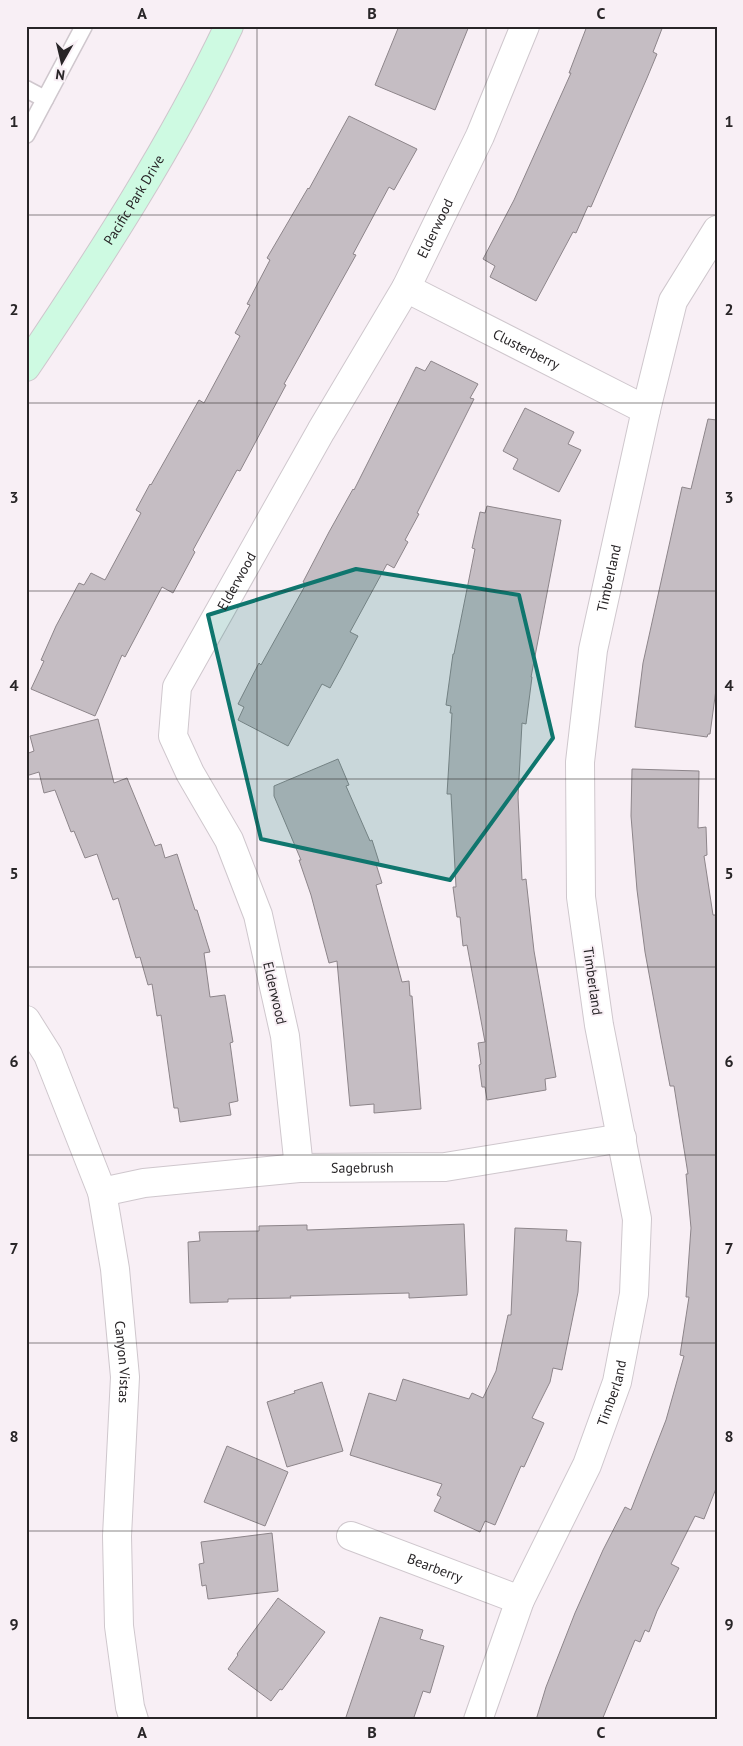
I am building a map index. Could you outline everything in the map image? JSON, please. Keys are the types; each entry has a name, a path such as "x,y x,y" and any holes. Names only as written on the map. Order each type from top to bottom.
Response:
{"main road":[{"name":"Pacific Park Drive","path":"26,366 81,285 151,174 212,62 229,26"}],"street":[{"name":"Elderwood","path":"299,1168 285,1036 258,915 229,840 190,773 172,736 177,688 321,431 406,288 480,136 525,26"},
{"name":"Timberland","path":"478,1720 520,1600 587,1466 617,1382 634,1294 637,1219 599,1025 581,898 580,762 594,650 646,410 673,301 717,230"},
{"name":"Clusterberry","path":"406,288 646,410"},
{"name":"Canyon Vistas","path":"26,1020 48,1054 102,1192 115,1269 126,1377 117,1536 118,1606 130,1707 134,1720"},
{"name":"Sagebrush","path":"102,1192 144,1183 299,1168 445,1167 622,1138"},
{"name":"Bearberry","path":"351,1536 520,1600"}],"lane":[{"path":"26,135 84,26"},
{"path":"26,89 45,99"}],"highlighted area":[{"path":"356,569 519,595 553,738 450,880 261,839 208,615"}],"building":[{"path":"399,26 469,26 435,110 375,85"},
{"path":"587,26 663,26 653,52 657,54 591,207 588,206 576,233 573,232 536,301 490,277 495,266 483,259 514,200 571,73 569,73"},
{"path":"349,116 417,149 394,190 389,187 353,254 356,255 284,384 286,385 240,471 237,470 193,550 195,552 173,593 162,587 125,657 122,655 95,716 31,689 44,661 41,660 56,626 79,583 84,585 91,573 105,580 141,513 136,510 150,484 199,400 204,403 240,336 235,333 250,305 247,304 270,260 267,258 309,189"},
{"path":"431,361 478,384 470,398 474,399 417,513 419,514 405,540 408,542 394,568 387,564 350,632 358,636 341,668 330,688 322,684 288,746 238,720 244,707 238,704 259,663 261,665 306,584 303,582 329,532 354,490 416,367 425,371"},
{"path":"525,408 574,432 568,444 581,450 559,492 513,469 518,459 503,451"},
{"path":"708,419 717,420 717,682 710,734 707,737 635,727 643,663 682,487 691,489"},
{"path":"487,506 561,520 531,677 526,724 522,723 518,797 522,880 526,879 534,951 556,1077 545,1079 546,1090 487,1100 485,1087 482,1087 478,1043 485,1042 467,945 463,946 460,917 457,917 453,887 456,887 451,794 447,794 452,713 450,713 451,706 446,705 453,654 475,549 472,548 480,512 485,513"},
{"path":"98,719 114,783 127,778 155,846 161,844 165,858 177,854 195,910 197,910 210,952 204,953 210,997 225,995 233,1042 230,1043 238,1101 229,1103 231,1115 180,1122 178,1108 174,1108 161,1015 157,1016 152,984 148,985 140,957 136,958 118,898 113,900 97,854 85,858 74,831 71,832 55,790 44,793 39,772 26,776 26,754 34,751 30,736"},
{"path":"338,759 349,785 346,786 370,841 372,840 379,862 376,864 382,883 376,885 402,982 409,981 410,996 412,996 421,1109 374,1113 374,1104 350,1106 337,961 329,963 311,895 299,860 301,860 274,796 274,786"},
{"path":"632,769 699,771 698,828 706,827 707,855 704,856 713,915 717,915 717,1486 704,1519 695,1516 671,1564 679,1568 657,1611 649,1632 645,1630 640,1642 635,1640 602,1720 536,1720 546,1687 575,1613 603,1550 625,1507 631,1510 666,1420 684,1356 680,1355 689,1297 686,1297 691,1228 686,1174 688,1174 674,1086 670,1086 645,952 637,890 631,816"},
{"path":"464,1224 467,1295 409,1298 409,1293 290,1296 291,1298 228,1299 228,1302 190,1303 188,1242 200,1241 199,1232 259,1231 259,1226 307,1225 307,1230"},
{"path":"515,1228 567,1230 566,1241 581,1242 578,1292 562,1370 553,1368 550,1382 532,1418 544,1423 524,1467 521,1466 495,1525 485,1521 480,1532 434,1511 441,1497 437,1495 442,1484 350,1455 369,1393 396,1401 403,1379 469,1399 472,1393 483,1398 496,1371 508,1315 511,1315"},
{"path":"322,1382 343,1451 287,1467 267,1402"},
{"path":"227,1446 288,1472 265,1526 204,1502"},
{"path":"272,1533 278,1591 208,1599 206,1585 202,1586 199,1564 204,1563 201,1542"},
{"path":"278,1598 325,1632 282,1690 280,1689 271,1701 228,1669"},
{"path":"380,1617 423,1630 420,1639 444,1646 430,1693 423,1691 413,1720 345,1720"}]}
